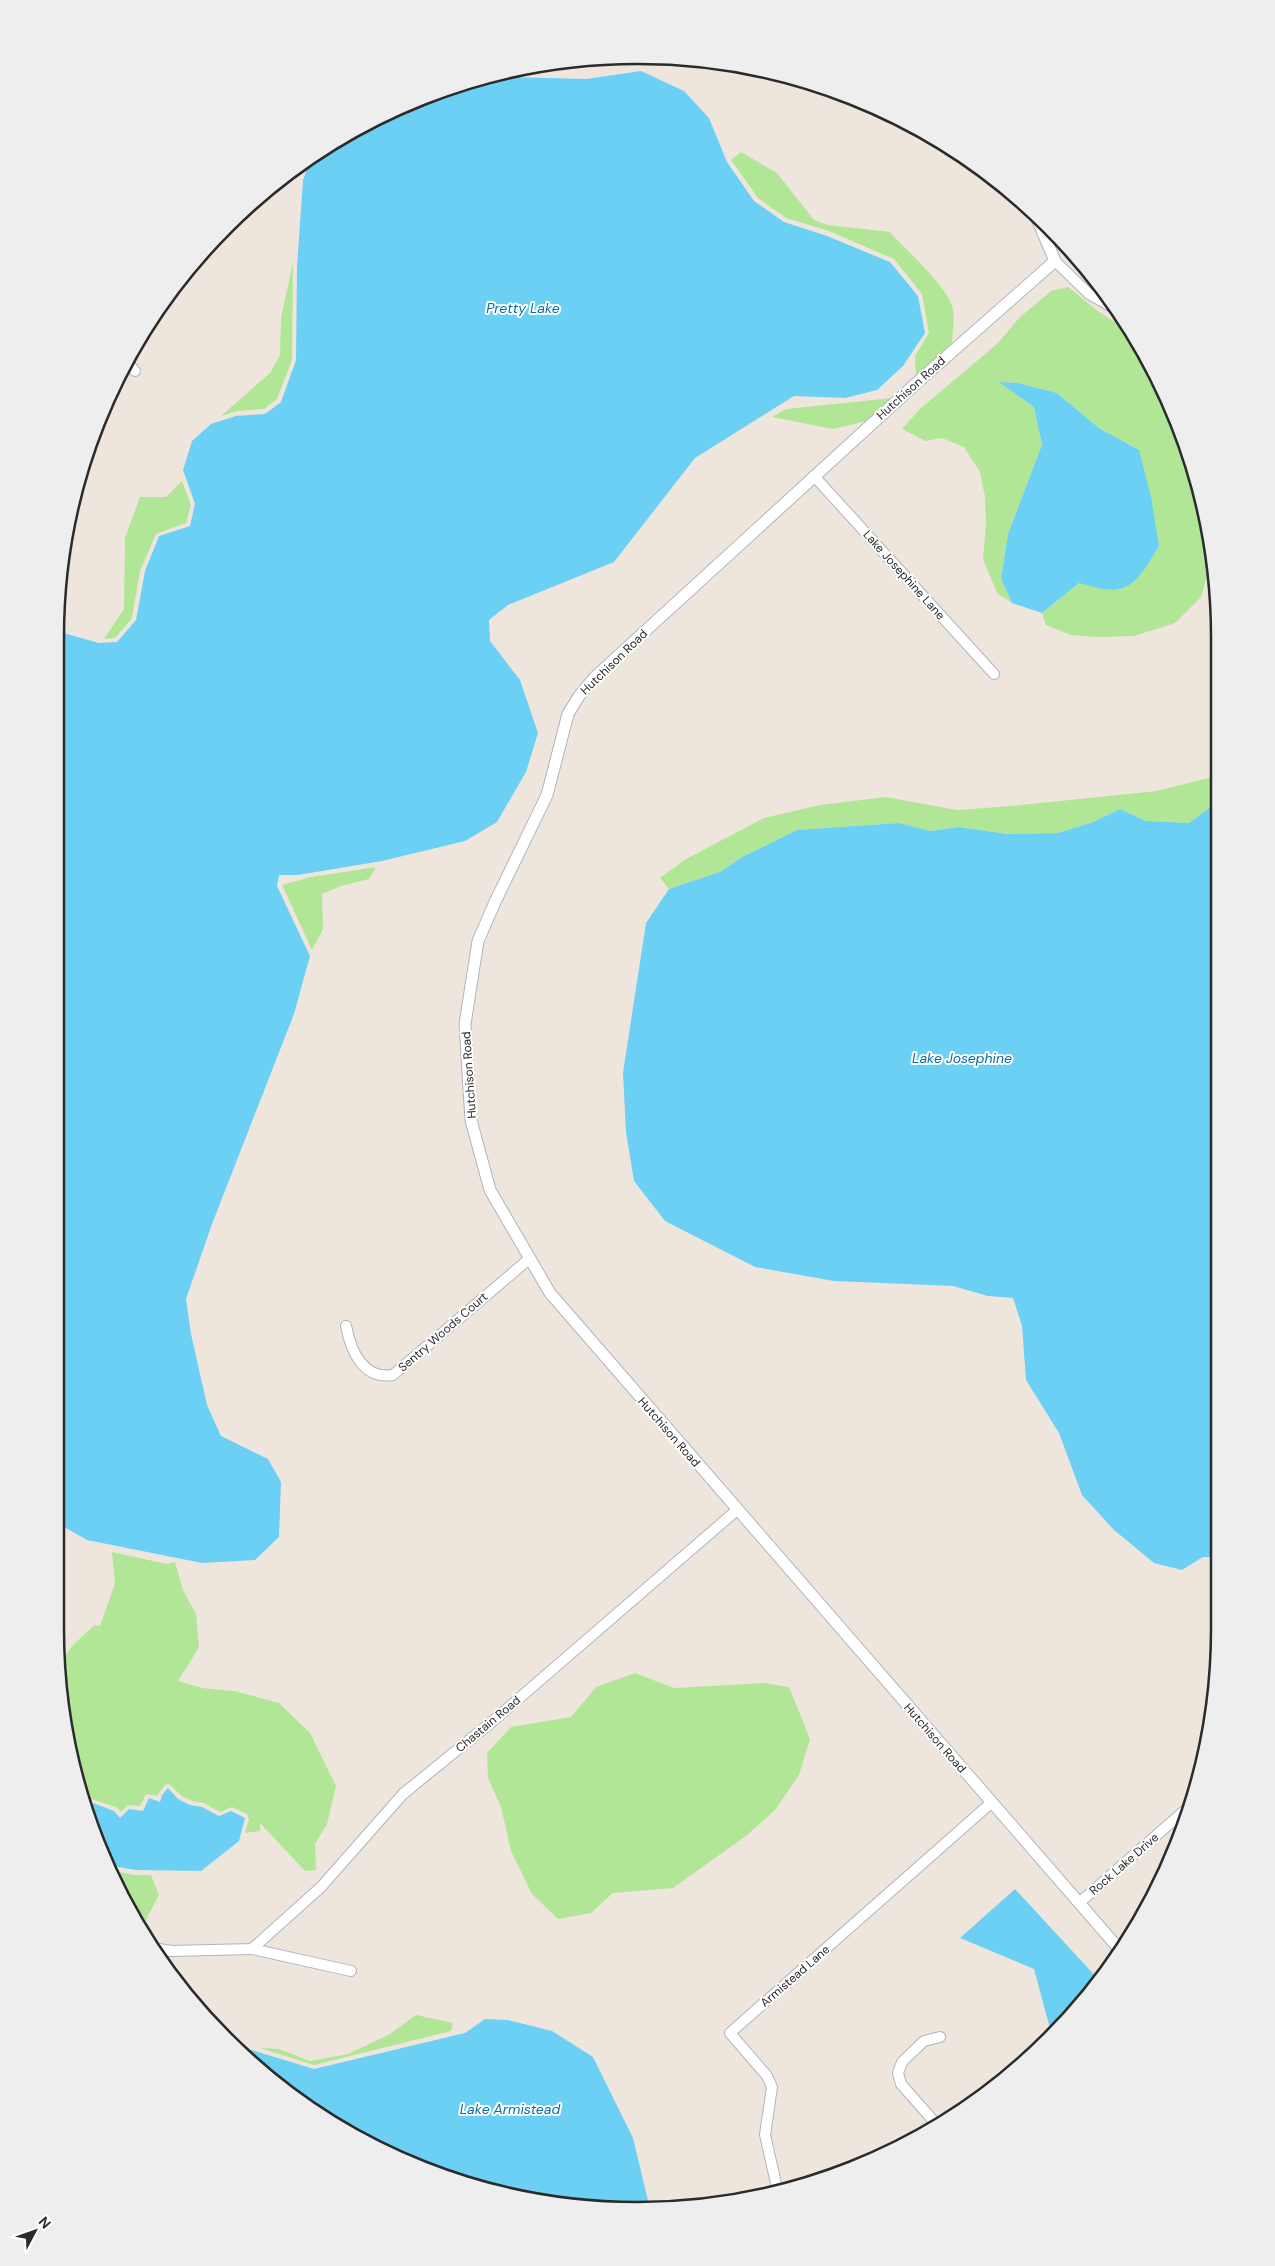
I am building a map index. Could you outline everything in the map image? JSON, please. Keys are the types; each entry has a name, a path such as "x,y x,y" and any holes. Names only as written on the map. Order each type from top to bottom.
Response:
{"street":[{"path":"1042,231 1055,261 1089,294 1103,302"},
{"name":"Hutchison Road","path":"1055,261 814,476 596,677 579,696 568,714 547,795 494,902 478,941 465,1024 471,1120 490,1190 550,1293 1116,1945"},
{"path":"132,368 135,371"},
{"name":"Lake Josephine Lane","path":"814,476 994,674"},
{"name":"Sentry Woods Court","path":"346,1326 349,1341 358,1358 369,1372 377,1376 392,1375 529,1259"},
{"name":"Chastain Road","path":"252,1949 321,1887 403,1794 494,1720 737,1510"},
{"name":"Armistead Lane","path":"776,2185 765,2135 772,2087 767,2076 730,2033 991,1803"},
{"name":"Rock Lake Drive","path":"1079,1903 1181,1814"},
{"path":"162,1949 171,1951 252,1949 351,1971"},
{"path":"933,2120 901,2084 898,2073 902,2062 924,2041 940,2037"}],"green space":[{"path":"741,152 777,173 814,220 828,225 890,232 936,281 950,302 954,314 952,345 916,377 915,356 929,333 922,294 894,259 829,231 786,218 758,198 731,160"},
{"path":"293,262 292,360 277,399 264,409 237,411 221,416 270,373 280,355 281,318"},
{"path":"1068,287 1099,312 1118,324 1152,384 1168,418 1192,489 1207,575 1201,597 1175,623 1134,636 1097,637 1071,635 1046,625 1042,613 1079,583 1139,450 1099,428 1057,393 1018,383 1000,382 1034,407 1042,445 1008,534 1001,579 1012,603 997,593 983,559 986,525 985,497 980,472 964,447 942,438 925,441 902,429 920,409 998,343 1020,317 1051,291"},
{"path":"892,398 867,421 833,429 772,417 786,409"},
{"path":"182,481 191,505 186,523 156,534 140,571 132,618 115,638 104,639 124,609 125,538 140,497 166,497"},
{"path":"1211,777 1211,807 1189,823 1146,821 1120,809 1093,822 1058,833 1007,834 959,827 930,831 899,823 797,830 742,857 720,872 669,889 660,878 686,859 764,818 820,805 886,797 957,810 1157,791"},
{"path":"376,867 369,879 341,886 322,894 323,929 312,950 282,885 311,877"},
{"path":"112,1552 167,1564 175,1562 183,1590 196,1614 199,1647 178,1681 202,1688 234,1691 279,1703 310,1733 336,1786 327,1824 315,1844 316,1870 305,1871 260,1823 260,1831 245,1833 249,1819 247,1814 232,1807 220,1812 204,1803 192,1801 182,1796 169,1784 165,1785 157,1796 146,1794 140,1806 128,1805 121,1812 116,1807 91,1799 90,1801 75,1740 65,1660 67,1653 94,1625 100,1626 115,1583"},
{"path":"635,1673 674,1688 764,1683 789,1687 810,1739 799,1775 775,1810 746,1836 673,1888 613,1893 591,1913 558,1919 532,1894 511,1851 501,1807 488,1778 487,1753 511,1727 571,1717 596,1687"},
{"path":"118,1872 135,1875 151,1875 159,1895 145,1922"},
{"path":"416,2015 453,2023 451,2031 314,2065 260,2048 279,2049 310,2061 348,2054 390,2034"}],"water":[{"name":"Pretty Lake","path":"641,71 684,91 709,118 727,162 754,201 784,222 827,236 890,262 918,296 925,333 903,366 877,390 845,398 794,396 695,458 614,562 508,605 489,620 490,641 520,680 538,733 526,772 497,822 465,841 382,861 298,875 279,875 277,886 310,956 294,1014 212,1224 186,1299 191,1334 207,1405 221,1436 268,1459 281,1482 279,1537 255,1560 202,1563 87,1540 64,1527 64,633 99,643 117,642 136,620 145,571 159,536 190,526 195,504 183,470 192,441 211,424 236,416 265,414 281,402 296,360 297,267 303,180 307,168 384,123 418,107 453,94 516,77 586,79"},
{"path":"999,382 1018,383 1057,393 1099,428 1139,450 1151,497 1159,546 1144,570 1129,585 1112,590 1079,583 1042,613 1012,603 1001,579 1008,534 1042,445 1034,407"},
{"name":"Lake Josephine","path":"1211,807 1211,1557 1203,1557 1182,1570 1154,1563 1114,1530 1082,1495 1059,1433 1026,1380 1022,1326 1013,1298 988,1296 953,1286 834,1281 755,1267 665,1221 634,1181 626,1132 623,1073 646,923 669,889 720,872 742,857 797,830 899,823 930,831 959,827 1007,834 1058,833 1093,822 1120,809 1146,821 1189,823"},
{"path":"168,1788 178,1799 190,1805 202,1807 219,1816 231,1811 245,1818 239,1841 201,1871 136,1870 116,1867 94,1813 93,1803 114,1811 120,1818 129,1809 143,1811 149,1798 160,1802 162,1795"},
{"path":"1015,1889 1095,1975 1050,2027 1034,1969 960,1938"},
{"name":"Lake Armistead","path":"485,2019 508,2020 552,2031 593,2057 633,2138 648,2202 600,2201 526,2191 489,2183 418,2159 384,2143 319,2106 288,2084 247,2049 314,2069 465,2033"}]}
